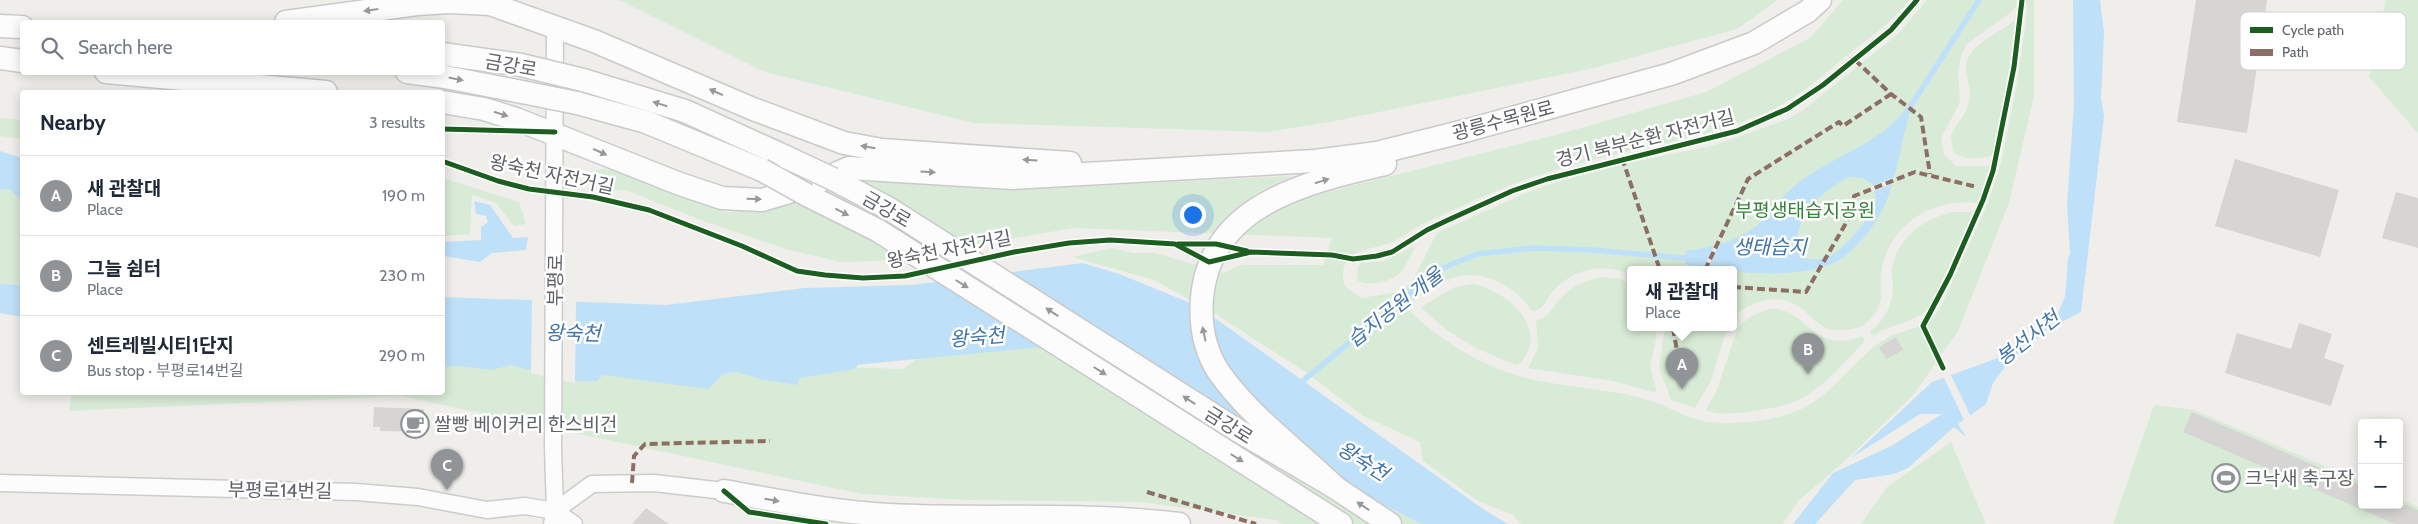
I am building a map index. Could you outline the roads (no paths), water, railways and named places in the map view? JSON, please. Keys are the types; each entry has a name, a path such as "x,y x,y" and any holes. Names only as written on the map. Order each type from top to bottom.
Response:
{"main road":[{"name":"광릉수목원로","path":"1166,170 1315,161 1377,153 1650,80 1754,43 1808,11 1820,0"},
{"path":"301,20 417,4 450,2 490,4 555,27 805,130 844,143 882,150 1166,170"},
{"path":"0,26 20,27"},
{"path":"0,51 20,52"},
{"name":"금강로","path":"445,54 522,65 583,80 685,111 833,179 888,208 1237,430 1336,488 1390,524"},
{"path":"0,58 20,61"},
{"path":"124,75 300,90"},
{"name":"금강로","path":"430,75 577,103 646,122 762,170 877,230 1341,524"},
{"path":"1336,488 1303,455 1265,424 1233,391 1217,368 1203,338 1200,312 1204,276 1224,239 1257,206 1276,197 1337,177 1503,135 1577,110 1650,80"},
{"path":"445,102 484,109 555,132 680,184 730,198 762,200 806,187 849,168 1013,178 1166,170"},
{"path":"724,491 828,509 888,515 1102,518 1179,524"}],"street":[{"name":"부평로","path":"554,517 555,27"},
{"name":"부평로14번길","path":"1,482 356,492 418,497 487,510 526,506 554,517"},
{"path":"574,524 554,517 592,484 654,483 724,491"}],"water":[{"path":"2073,0 2100,0 2104,33 2101,99 2104,116 2081,312 2046,330 2058,313 2072,280 2067,205 2074,103"},
{"name":"생태습지","path":"1904,111 1909,115 1895,174 1884,207 1856,247 1841,259 1819,268 1801,272 1781,273 1738,272 1737,266 1695,266 1685,264 1686,251 1722,244 1746,233 1760,223 1797,184 1881,133","holes":["1849,177 1862,178 1871,183 1876,196 1875,204 1853,237 1834,254 1819,259 1804,258 1796,245 1802,222 1813,204 1829,189"]},
{"path":"0,151 20,157 20,199 9,189 0,189"},
{"path":"474,201 490,205 513,238 528,237 526,250 492,253 480,262 445,256 445,242 481,240 481,227 488,222 486,216 476,214"},
{"path":"1083,263 1119,274 1198,306 1483,509 1508,524 1422,524 1102,364 1026,330 884,340 890,357 863,358 855,369 800,378 797,385 760,379 737,372 723,374 708,389 603,375 597,381 571,381 511,365 491,370 459,366 445,367 445,297 666,305 804,288 912,285"},
{"path":"0,284 20,285 20,317 0,313"},
{"path":"2017,351 1993,383 1986,404 1958,424 1966,437 1954,427 1908,468 1894,474 1855,480 1815,524 1793,524 1833,473 1893,445 1942,414 1920,414 1851,458 1932,382"}],"waterway":[{"name":"습지공원 개울","path":"1903,118 1979,0"},
{"name":"습지공원 개울","path":"1299,384 1438,270 1477,254 1533,248 1692,257"},
{"name":"봉선사천","path":"2068,295 2071,257"},
{"name":"봉선사천","path":"2008,357 2026,345 2057,317"},
{"name":"왕숙천","path":"842,350 1062,329"}],"place":[{"name":"그늘 쉼터","path":"1808,374"},
{"name":"새 관찰대","path":"1682,389"},
{"name":"쌀빵 베이커리 한스비건","path":"415,424"},
{"name":"크낙새 축구장","path":"2226,478"},
{"name":"센트레빌시티1단지","path":"447,490"}],"park label":[{"name":"부평생태습지공원","path":"1805,210"}]}
